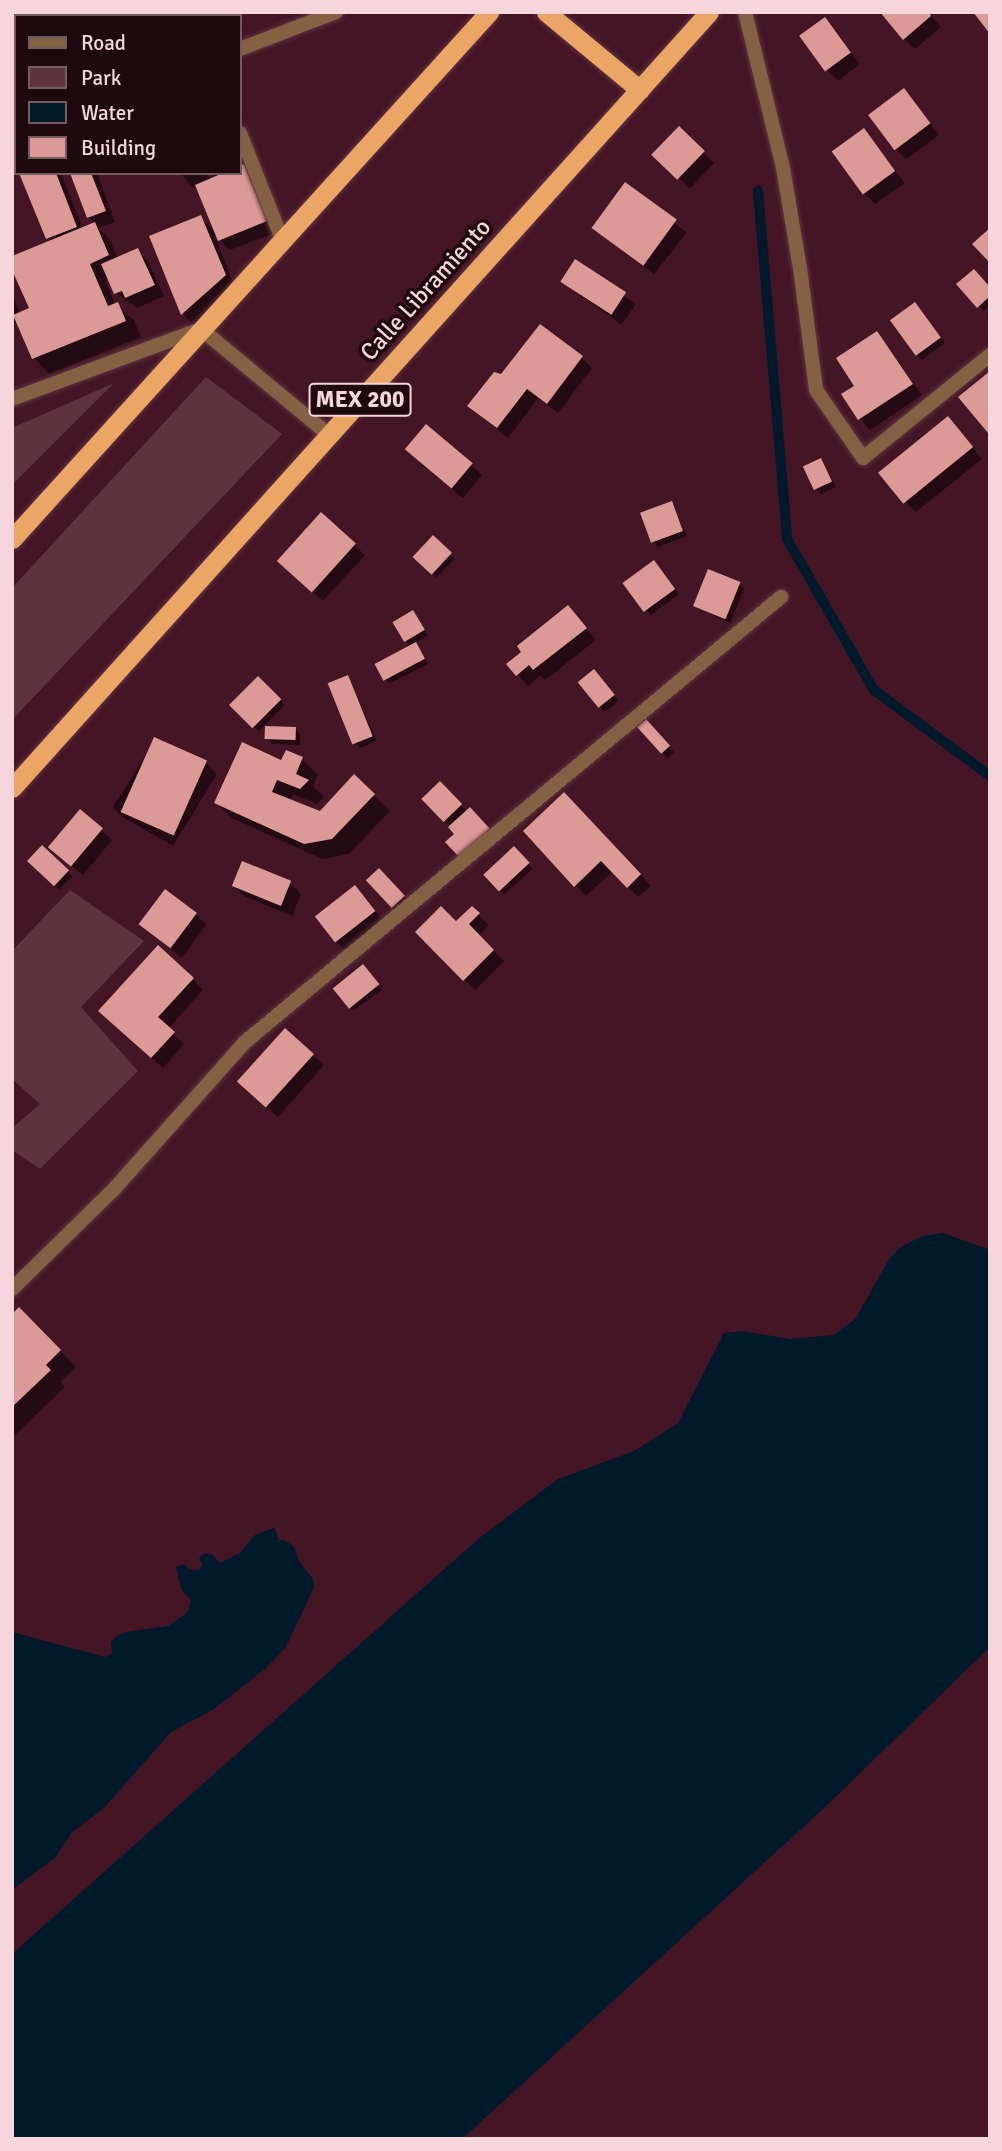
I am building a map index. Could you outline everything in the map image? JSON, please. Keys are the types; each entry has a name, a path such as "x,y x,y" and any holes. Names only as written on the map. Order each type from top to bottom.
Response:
{"highway":[{"path":"12,539 489,12"},
{"path":"546,12 639,90"},
{"name":"Calle Libramiento","path":"12,788 709,12"}],"street":[{"path":"242,48 336,12"},
{"path":"745,12 783,168 800,268 816,390 863,458 990,355"},
{"path":"242,138 282,239"},
{"path":"12,399 201,329 328,435"},
{"path":"12,1289 115,1188 245,1042 781,597"}],"green space":[{"path":"206,377 282,434 12,720 12,588"},
{"path":"114,383 12,485 12,428"},
{"path":"70,890 144,941 81,1007 138,1071 40,1169 12,1150 12,1128 40,1104 12,1079 12,951"}],"water":[{"path":"943,1233 990,1250 990,1647 822,1810 462,2139 12,2139 12,1954 478,1539 558,1479 634,1451 678,1423 724,1333 742,1331 790,1339 834,1335 856,1318 888,1261 898,1249 922,1236"},
{"path":"275,1527 278,1540 285,1540 294,1547 300,1563 313,1579 314,1587 286,1647 266,1668 214,1709 171,1732 103,1809 72,1832 56,1857 12,1890 12,1632 105,1657 112,1653 111,1643 115,1637 125,1632 168,1626 188,1612 191,1600 181,1589 176,1567 185,1564 189,1569 200,1570 202,1564 199,1559 203,1554 211,1554 220,1563 240,1553 255,1535"}],"building":[{"path":"24,12 52,12 52,14"},
{"path":"91,12 140,12 140,14"},
{"path":"880,12 929,12 931,16 903,40"},
{"path":"973,12 990,12 990,34"},
{"path":"825,17 851,53 825,71 799,36"},
{"path":"904,88 930,123 895,150 868,115"},
{"path":"679,126 705,151 677,180 651,155"},
{"path":"864,128 895,171 863,194 832,152"},
{"path":"244,164 267,221 218,241 195,185 218,175 242,175"},
{"path":"20,175 57,175 77,227 46,239"},
{"path":"71,175 92,175 106,211 87,218"},
{"path":"625,182 677,220 643,266 591,228"},
{"path":"201,215 226,275 181,315 149,236"},
{"path":"95,222 109,255 90,264 108,306 118,302 126,321 32,359 13,315 29,308 12,270 12,256"},
{"path":"990,228 990,263 972,244"},
{"path":"138,248 155,285 125,298 122,291 114,294 101,264"},
{"path":"575,259 626,292 611,315 560,282"},
{"path":"974,269 990,287 990,296 977,308 956,284"},
{"path":"915,302 941,338 916,356 890,320"},
{"path":"540,324 583,356 547,404 527,389 497,428 467,406 494,372 501,374"},
{"path":"877,331 913,384 858,420 841,394 854,386 836,358"},
{"path":"990,371 990,432 988,433 958,397"},
{"path":"948,416 973,447 903,504 878,473"},
{"path":"426,424 473,463 452,488 405,449"},
{"path":"821,458 832,482 814,490 803,466"},
{"path":"672,501 683,531 651,543 640,513"},
{"path":"321,512 356,543 312,592 277,561"},
{"path":"433,535 452,553 432,575 413,557"},
{"path":"654,560 675,589 644,612 622,583"},
{"path":"708,569 740,582 725,619 693,606"},
{"path":"568,605 587,628 533,670 529,665 516,676 506,664 521,652 517,646"},
{"path":"413,610 425,630 404,642 392,622"},
{"path":"416,642 425,659 383,681 375,664"},
{"path":"594,669 615,695 598,708 578,682"},
{"path":"348,675 373,736 352,744 328,683"},
{"path":"258,676 281,699 252,728 229,705"},
{"path":"646,719 670,746 661,754 637,727"},
{"path":"265,726 296,727 296,740 265,739"},
{"path":"154,737 207,761 174,836 121,812"},
{"path":"242,742 281,760 286,750 303,757 296,774 309,780 300,789 277,780 272,792 320,811 354,774 375,794 332,839 304,844 214,803"},
{"path":"440,781 462,804 444,822 421,799"},
{"path":"564,792 641,874 627,888 601,861 574,887 523,831"},
{"path":"470,807 490,829 460,858 445,842 454,834 448,827"},
{"path":"80,809 103,828 71,867 48,847"},
{"path":"42,845 69,870 54,886 27,861"},
{"path":"514,846 530,863 499,891 483,875"},
{"path":"242,861 291,881 281,906 232,886"},
{"path":"379,868 405,896 392,908 366,880"},
{"path":"355,885 375,911 335,942 315,916"},
{"path":"165,889 197,913 170,948 139,924"},
{"path":"441,906 456,921 472,906 480,913 469,924 494,950 463,981 415,932"},
{"path":"158,945 194,978 158,1017 175,1032 151,1058 98,1011"},
{"path":"363,964 379,984 349,1009 333,989"},
{"path":"285,1028 314,1054 266,1108 237,1082"},
{"path":"19,1307 61,1350 46,1365 51,1370 12,1407 12,1314"}],"waterway":[{"path":"758,191 787,539 874,690 990,776"}]}
